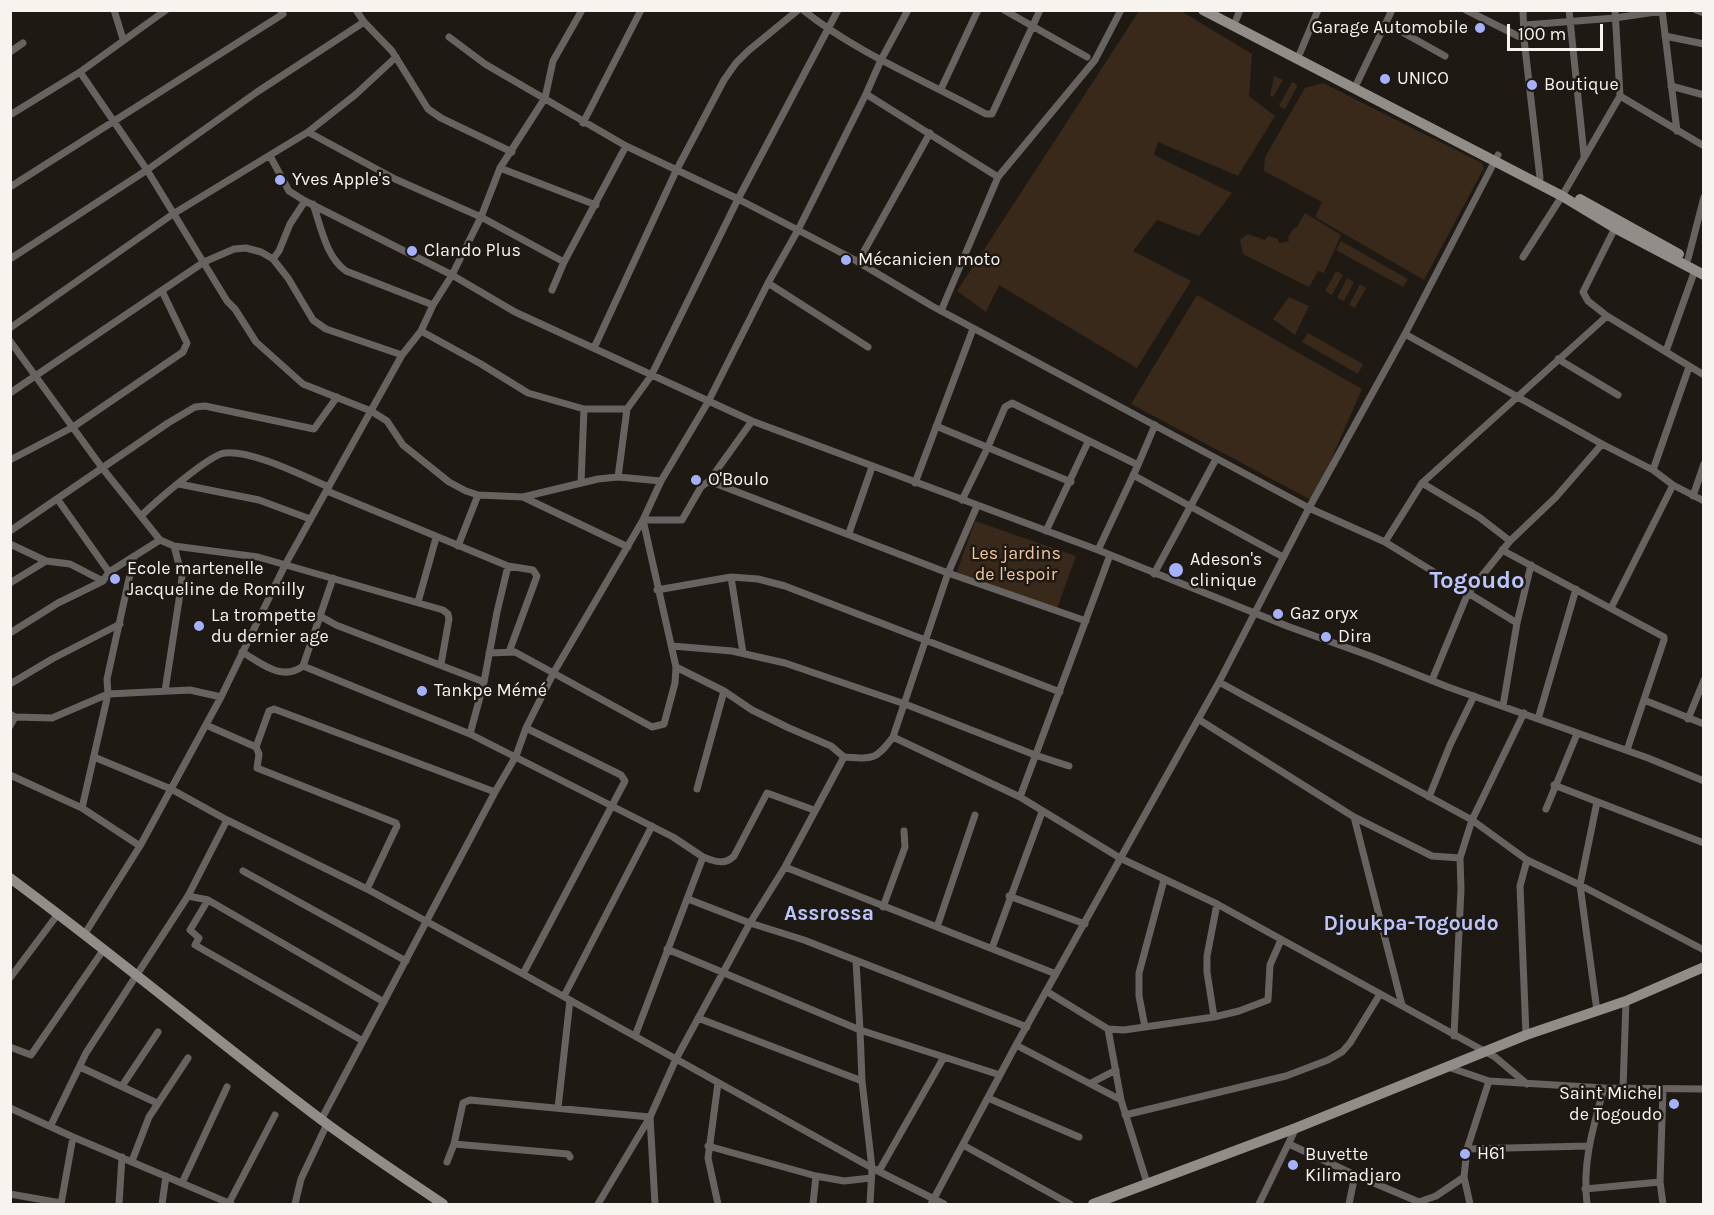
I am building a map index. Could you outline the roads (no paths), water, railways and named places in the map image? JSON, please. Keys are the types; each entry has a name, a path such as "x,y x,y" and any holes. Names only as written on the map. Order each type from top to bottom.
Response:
{"main road":[{"path":"1203,10 1496,158 1688,259 1701,270"},
{"path":"1218,10 1238,15 1325,70 1357,83 1496,158 1540,178 1615,228 1701,270"},
{"path":"10,878 324,1122 443,1204"},
{"path":"1093,1204 1296,1128 1526,1035 1626,1001 1704,967"}],"street":[{"path":"114,10 123,39"},
{"path":"10,115 80,72 166,10"},
{"path":"10,187 283,14 280,10"},
{"path":"356,10 396,57 428,109 441,118 512,152"},
{"path":"84,935 140,846 221,697 310,519 402,355 421,332 433,305 453,274 500,168 545,98 553,61 582,10"},
{"path":"584,123 641,10"},
{"path":"594,348 676,171 724,80 736,63 798,10"},
{"path":"803,10 828,31 986,114 993,114 1041,10"},
{"path":"618,477 627,409 651,376 738,199 838,10"},
{"path":"295,1204 301,1179 324,1122 363,1041 516,756 526,728 554,672 643,520 661,481 708,402 768,283 798,230 866,94 880,60 908,10"},
{"path":"941,89 978,10"},
{"path":"1004,10 1087,57"},
{"path":"941,311 998,177 1095,60 1121,10"},
{"path":"1300,54 1318,10"},
{"path":"1357,83 1392,10"},
{"path":"1466,10 1524,39"},
{"path":"1523,10 1524,39 1540,178"},
{"path":"1569,10 1584,155"},
{"path":"1696,10 1704,13"},
{"path":"1525,25 1662,11 1677,131"},
{"path":"1523,257 1620,96 1615,14"},
{"path":"10,259 147,171 257,92 364,22"},
{"path":"1386,23 1445,56"},
{"path":"1665,36 1704,44"},
{"path":"448,37 485,64 584,123 798,230 941,311 1309,508 1385,542 1517,623"},
{"path":"10,51 23,43"},
{"path":"10,328 173,214 308,132 355,95 396,57"},
{"path":"80,72 147,171 227,301 235,309 256,342 303,384 371,411 387,422 403,445 449,482 478,495 523,497 618,477 661,481"},
{"path":"1671,86 1704,95"},
{"path":"866,94 998,177"},
{"path":"1620,96 1704,146"},
{"path":"308,132 395,179 480,217 564,262"},
{"path":"858,262 930,133"},
{"path":"552,290 564,262 626,146"},
{"path":"270,156 290,191 305,201 453,274 515,312 708,402 872,467 1098,550 1287,626 1577,734 1626,750 1704,781"},
{"path":"933,1202 1016,1045 1219,682 1254,611 1405,334 1496,158"},
{"path":"500,168 596,205"},
{"path":"1688,259 1704,197"},
{"path":"273,259 279,251 290,224 305,201"},
{"path":"313,204 326,242 338,266 433,305"},
{"path":"1615,228 1582,292 1588,301 1607,316 1704,375"},
{"path":"10,393 204,262 234,249 246,248 261,252 273,259 288,278 313,320 326,329 402,355"},
{"path":"1666,351 1701,270"},
{"path":"768,283 868,347"},
{"path":"10,460 73,427 183,352 187,343 162,291"},
{"path":"1385,542 1422,483 1607,316"},
{"path":"915,483 973,328"},
{"path":"421,332 482,364 528,393 584,410 627,409"},
{"path":"1405,334 1653,470 1672,484 1704,501"},
{"path":"10,341 103,469 160,540 174,546 258,557 443,610 448,614 449,619 441,664"},
{"path":"1558,359 1618,395"},
{"path":"1653,470 1689,367"},
{"path":"10,531 195,407 205,406 314,429 337,397"},
{"path":"962,500 1005,407 1012,403 1138,465"},
{"path":"581,483 584,410"},
{"path":"643,520 682,520 701,487 709,481 752,421"},
{"path":"1098,550 1155,425"},
{"path":"936,426 1071,482"},
{"path":"1046,531 1088,442"},
{"path":"1432,680 1468,593 1509,541 1556,497 1602,444"},
{"path":"141,516 159,498 210,459 222,453 237,453 280,466 436,538 508,566 533,570 537,576 509,652"},
{"path":"1154,574 1216,459"},
{"path":"1694,496 1704,464"},
{"path":"849,533 872,467"},
{"path":"1133,475 1283,557"},
{"path":"709,481 948,573 1086,621"},
{"path":"1422,483 1479,517 1509,541"},
{"path":"179,484 259,500 310,519"},
{"path":"1611,608 1672,484"},
{"path":"458,546 478,495"},
{"path":"523,497 628,546"},
{"path":"58,500 109,572"},
{"path":"676,667 724,691 752,710 831,746 844,757 871,758 881,754 893,737 948,573 977,506"},
{"path":"489,653 515,652 652,727 664,724 675,683 676,667 643,520"},
{"path":"418,602 436,538"},
{"path":"10,633 58,603 103,581 109,572 160,540"},
{"path":"10,544 46,561 70,564 103,581"},
{"path":"165,691 182,587 182,576 174,546"},
{"path":"1502,550 1664,637 1626,750"},
{"path":"1020,797 1110,555"},
{"path":"82,808 108,694 107,679 134,556"},
{"path":"10,583 46,561"},
{"path":"470,734 484,682 508,566"},
{"path":"1503,706 1517,623 1531,566"},
{"path":"657,590 731,577 758,579 785,586 1060,692"},
{"path":"731,577 742,653"},
{"path":"242,652 277,672 289,673 303,666 333,578"},
{"path":"1538,719 1576,589"},
{"path":"320,616 336,625 484,682"},
{"path":"10,684 52,659 120,624"},
{"path":"672,646 742,653 785,663 904,704 1069,766"},
{"path":"303,666 470,734 652,826 703,857 717,862 725,862 734,856 767,794 814,810"},
{"path":"1688,719 1704,681"},
{"path":"1219,682 1472,820 1527,860 1704,950"},
{"path":"10,726 13,715 52,718 108,694 190,690 221,697"},
{"path":"697,789 724,691"},
{"path":"1429,797 1450,745 1474,696"},
{"path":"1644,700 1704,724"},
{"path":"256,747 269,711 274,710 495,792"},
{"path":"1454,1036 1461,889 1460,858 1472,820 1524,713"},
{"path":"1198,718 1354,817 1432,856 1460,858"},
{"path":"206,724 256,747 259,754 257,768 396,823 397,826 367,890"},
{"path":"523,974 625,781 621,776 526,728"},
{"path":"1546,809 1577,734"},
{"path":"893,737 1020,797 1120,858 1217,904 1402,1005 1495,1058 1527,1084"},
{"path":"94,757 171,789 227,820 367,890 567,998 933,1202 944,1204"},
{"path":"598,1204 650,1117 676,1059 722,973 785,867 844,757"},
{"path":"10,775 82,808 140,846"},
{"path":"1554,785 1704,843"},
{"path":"1597,1011 1580,885 1598,802"},
{"path":"992,948 1042,812"},
{"path":"937,927 975,815"},
{"path":"1354,817 1402,1005"},
{"path":"51,1125 86,1053 189,896 227,820"},
{"path":"558,1108 567,998 652,826"},
{"path":"883,907 905,847 904,831"},
{"path":"634,1036 703,857"},
{"path":"1526,1035 1520,886 1527,860"},
{"path":"785,867 1056,974"},
{"path":"243,871 406,961"},
{"path":"1145,1027 1139,996 1139,973 1164,880"},
{"path":"189,896 208,900 384,1002"},
{"path":"1010,896 1085,924"},
{"path":"688,899 750,923 804,940 1027,1027"},
{"path":"208,900 190,930 199,938 195,945 363,1041"},
{"path":"1214,1017 1207,972 1207,956 1217,904"},
{"path":"10,978 58,914"},
{"path":"1046,991 1108,1029 1124,1030 1214,1017 1269,1000 1270,965 1281,940"},
{"path":"10,1047 31,1054 104,949"},
{"path":"667,949 860,1030 1000,1075"},
{"path":"856,961 862,1081 875,1170"},
{"path":"1125,1115 1286,1076 1328,1060 1342,1052 1350,1043 1380,994"},
{"path":"1623,1088 1626,1001"},
{"path":"698,1018 862,1081"},
{"path":"1108,1029 1121,1100 1147,1183"},
{"path":"122,1086 158,1032"},
{"path":"1016,1045 1121,1100"},
{"path":"870,1204 872,1178 875,1170 944,1057"},
{"path":"132,1161 146,1123 188,1058"},
{"path":"80,1067 157,1103"},
{"path":"1448,1067 1489,1081 1604,1088 1704,1089"},
{"path":"1091,1083 1116,1070"},
{"path":"1470,1204 1464,1177 1467,1149 1489,1081"},
{"path":"718,1083 708,1146 709,1168 718,1204"},
{"path":"182,1183 227,1087"},
{"path":"1587,1204 1585,1189 1588,1146 1604,1088"},
{"path":"1663,1089 1660,1182 1663,1204"},
{"path":"988,1098 1078,1137"},
{"path":"447,1161 454,1144 463,1103 466,1101 650,1117"},
{"path":"10,1107 73,1137 230,1204 275,1115"},
{"path":"650,1117 655,1204"},
{"path":"1259,1204 1296,1128"},
{"path":"10,1194 61,1204 73,1137"},
{"path":"454,1144 568,1154 570,1157"},
{"path":"1289,1144 1419,1203 1437,1196 1464,1177"},
{"path":"963,1145 1070,1204"},
{"path":"708,1146 816,1176 844,1181 872,1178"},
{"path":"1467,1149 1588,1146"},
{"path":"119,1204 122,1157"},
{"path":"1349,1204 1355,1175"},
{"path":"162,1204 166,1176"},
{"path":"813,1204 816,1176"},
{"path":"1585,1189 1660,1182"}],"place":[{"name":"Garage Automobile","path":"1480,28"},
{"name":"UNICO","path":"1385,79"},
{"name":"Boutique","path":"1532,85"},
{"name":"Yves Apple's","path":"280,180"},
{"name":"Clando Plus","path":"412,251"},
{"name":"Mécanicien moto","path":"846,260"},
{"name":"O'Boulo","path":"696,480"},
{"name":"Adeson's clinique","path":"1176,570"},
{"name":"Ecole martenelle Jacqueline de Romilly","path":"115,579"},
{"name":"Gaz oryx","path":"1278,614"},
{"name":"La trompette du dernier age","path":"199,626"},
{"name":"Dira","path":"1326,637"},
{"name":"Tankpe Mémé","path":"422,691"},
{"name":"Saint Michel de Togoudo","path":"1674,1104"},
{"name":"H61","path":"1465,1154"},
{"name":"Buvette Kilimadjaro","path":"1293,1165"}],"district":[{"name":"Togoudo","path":"1477,581"},
{"name":"Assrossa","path":"829,914"},
{"name":"Djoukpa-Togoudo","path":"1411,924"}],"park label":[{"name":"Les jardins de l'espoir","path":"1016,564"}]}
